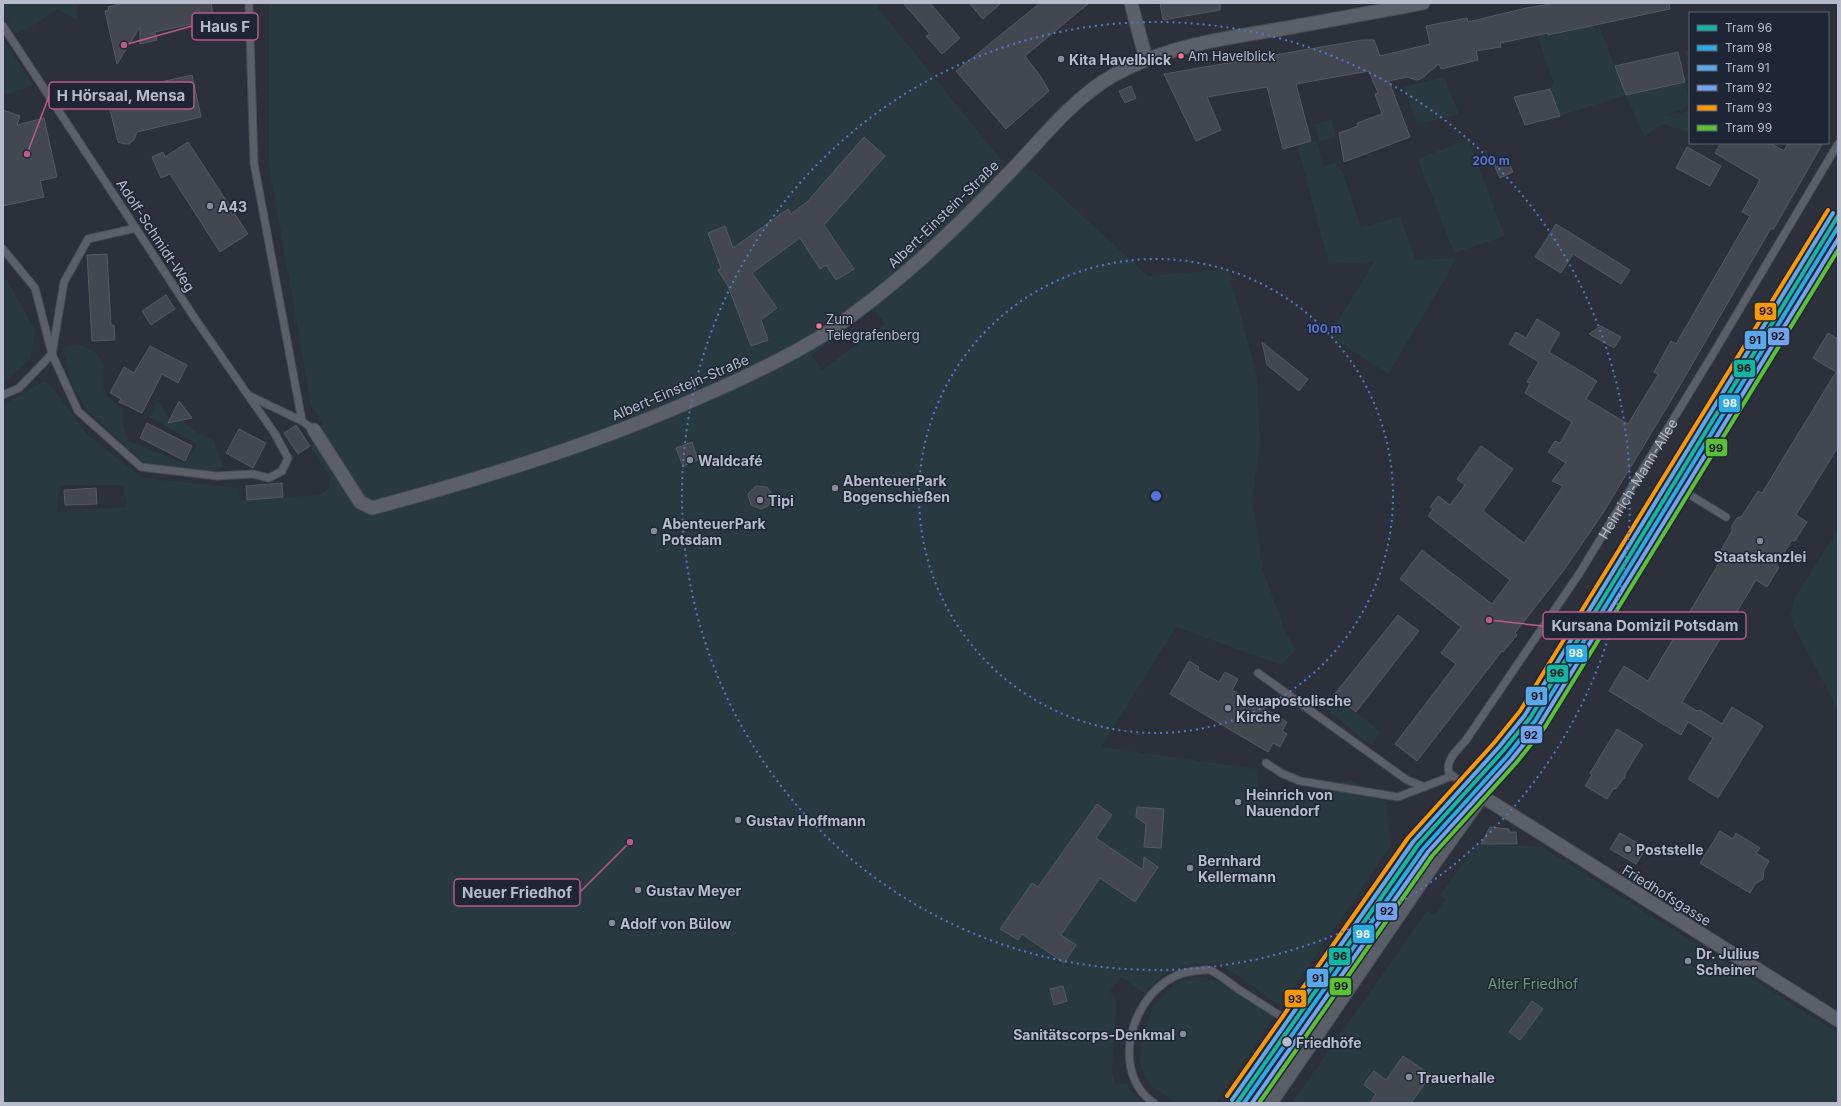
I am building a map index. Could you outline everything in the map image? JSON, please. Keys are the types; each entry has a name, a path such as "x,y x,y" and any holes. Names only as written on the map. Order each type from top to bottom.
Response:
{"main road":[{"path":"1267,1103 1433,860 1544,704 1838,223"}],"street":[{"path":"1131,3 1146,59"},
{"name":"Albert-Einstein-Straße","path":"314,430 360,502 372,508 466,483 548,457 628,428 763,369 794,353 872,301 904,276 941,243 1069,109 1105,80 1146,59 1185,46 1423,3"},
{"name":"Friedhofsgasse","path":"1480,795 1838,1020"}],"lane":[{"path":"249,3 254,163 302,421"},
{"name":"Adolf-Schmidt-Weg","path":"3,26 136,228 275,434 288,458 282,471 269,478 252,474 217,476 141,467 78,411 52,354"},
{"name":"Heinrich-Mann-Allee","path":"1452,776 1448,768 1449,761 1471,734 1579,574 1716,349 1838,144"},
{"path":"3,395 19,388 52,354 64,282 88,239 136,228"},
{"path":"3,249 35,288 52,354"},
{"path":"248,395 302,421 314,430"},
{"path":"1677,487 1726,517"},
{"path":"1258,673 1407,780 1425,787"},
{"path":"1266,763 1281,773 1300,781 1398,796 1452,776 1480,795"},
{"path":"1154,1103 1145,1097 1134,1080 1130,1066 1130,1043 1136,1023 1146,1002 1167,980 1187,972 1209,970 1313,1036"}],"green space":[{"path":"3,3 77,3 78,21 58,9 29,28 15,34 3,12"},
{"path":"269,3 878,3 877,7 1003,162 1035,172 1148,276 1228,269 1257,376 1260,447 1252,499 1263,570 1284,629 1296,650 1281,665 1176,627 1101,747 1257,769 1258,793 1295,797 1352,780 1386,802 1391,845 1281,1007 1222,964 1207,963 1176,969 1163,975 1156,981 1146,994 1121,977 1110,992 1116,999 1112,1072 1115,1085 1128,1083 1131,1091 1143,1103 3,1103 3,406 44,381 53,388 88,435 142,478 239,488 240,500 320,495 330,487 330,477 310,446 318,441 312,431 323,424 311,404 269,165","holes":["874,309 885,324 822,370 812,355","61,485 123,485 127,507 56,512"]},
{"path":"1595,25 1596,32 1601,31 1626,95 1560,116 1550,89 1554,83 1537,35 1548,33 1549,37 1558,35 1558,32"},
{"path":"3,39 33,85 3,96"},
{"path":"1689,49 1689,66 1685,51"},
{"path":"1444,77 1459,114 1417,125 1404,87"},
{"path":"1685,82 1689,101 1684,108 1665,116 1689,111 1689,132 1662,124 1644,137 1626,95"},
{"path":"1332,120 1336,138 1319,141 1315,124"},
{"path":"1468,139 1505,236 1454,253 1418,159"},
{"path":"1316,140 1323,166 1335,163 1343,173 1361,228 1400,216 1416,260 1456,258 1441,286 1388,374 1329,336 1374,262 1329,264 1297,145"},
{"path":"6,278 35,330 31,358 3,384 3,280"},
{"path":"78,345 95,352 102,362 104,394 124,410 122,420 127,440 185,464 197,445 149,416 158,401 169,418 185,423 198,433 213,440 224,468 209,471 144,463 88,411 73,387 62,348"},
{"path":"1838,532 1838,710 1794,627 1791,615 1793,601 1833,537"},
{"path":"1334,695 1381,732 1371,745 1324,708"},
{"name":"Alter Friedhof","path":"1477,845 1540,846 1838,1033 1838,1103 1292,1103 1427,911 1435,915 1445,899 1440,895"},
{"path":"1194,977 1205,978 1227,985 1274,1017 1215,1103 1177,1103 1151,1086 1142,1069 1140,1061 1142,1038 1153,1007 1174,985 1184,979"}],"building":[{"path":"124,3 211,3 214,19 155,32 157,40 140,44 140,27 117,64 105,11 109,10 108,7"},
{"path":"903,3 930,3 960,38 942,54 926,36 930,34"},
{"path":"969,3 1001,3 983,19"},
{"path":"1040,3 1089,3 1025,56 1041,77 1049,91 1006,129 956,71"},
{"path":"1160,3 1220,3 1220,10 1163,20"},
{"path":"1556,3 1669,3 1670,9 1548,35 1548,33 1500,43 1501,47 1476,51 1478,60 1441,69 1439,64 1421,79 1416,80 1407,77 1389,81 1410,137 1344,162 1339,133 1358,126 1357,123 1382,114 1375,94 1378,93 1369,71 1296,84 1311,141 1283,149 1267,87 1207,97 1221,130 1196,141 1164,74 1362,40 1374,40 1380,56 1430,44 1426,26 1467,18 1468,22 1526,8"},
{"path":"1678,52 1685,82 1626,95 1615,66"},
{"path":"192,75 201,117 137,132 134,140 129,144 118,142 107,98 111,97 111,93"},
{"path":"1131,86 1136,98 1125,103 1119,91"},
{"path":"1550,89 1560,116 1525,125 1514,97"},
{"path":"3,110 20,116 17,125 44,118 57,177 40,181 44,197 3,206"},
{"path":"864,137 885,156 824,225 854,269 836,280 826,265 820,269 800,238 752,273 777,308 761,320 768,340 751,346 728,286 718,270 721,268 708,233 725,226 733,248 788,209 791,214 807,202"},
{"name":"A43","path":"188,142 248,234 220,252 170,174 161,178 152,157 163,152 165,157"},
{"path":"1720,144 1772,144 1784,151 1788,144 1822,144 1773,230 1771,228 1679,387 1603,513 1564,570 1515,633 1517,635 1503,652 1502,651 1417,761 1395,744 1456,664 1441,653 1461,627 1400,579 1422,550 1492,604 1510,580 1428,516 1433,509 1430,507 1438,496 1450,505 1465,485 1457,479 1481,446 1513,469 1483,511 1524,543 1563,486 1552,481 1566,463 1548,452 1555,441 1560,443 1572,422 1525,393 1530,383 1527,382 1539,362 1509,344 1516,332 1526,338 1537,319 1560,333 1549,352 1597,381 1586,399 1628,424 1658,375 1654,372 1671,341 1676,344 1750,216 1742,212 1760,180 1715,153"},
{"path":"1687,147 1721,166 1710,186 1676,168"},
{"path":"1508,161 1513,172 1500,178 1495,167"},
{"path":"1556,224 1630,270 1621,284 1573,254 1561,273 1535,257"},
{"path":"107,254 111,325 114,325 115,340 92,341 87,255"},
{"path":"166,295 175,309 151,325 142,311"},
{"path":"1601,326 1621,337 1614,348 1589,334"},
{"name":"Staatskanzlei","path":"1828,333 1838,339 1838,447 1796,515 1807,522 1795,541 1792,540 1776,566 1779,567 1767,587 1756,580 1682,702 1697,711 1700,710 1722,724 1732,707 1763,726 1718,798 1688,779 1713,738 1688,722 1681,735 1609,691 1624,666 1648,681 1721,560 1717,557 1732,531 1732,526 1737,518 1742,516 1758,491 1762,493 1836,372 1813,358"},
{"path":"1262,342 1308,379 1299,391 1267,365"},
{"path":"150,346 187,365 178,383 162,374 142,413 119,402 121,399 110,393 124,367 134,373"},
{"path":"179,401 192,418 168,423"},
{"path":"147,423 192,446 185,461 140,438"},
{"path":"296,425 310,446 298,454 284,433"},
{"path":"239,429 266,443 253,468 226,453"},
{"path":"692,442 698,460 683,466 676,448"},
{"path":"282,483 283,497 247,500 246,486"},
{"name":"Tipi","path":"756,486 767,487 772,495 769,505 761,509 751,505 748,494"},
{"path":"96,488 97,504 65,505 64,490"},
{"path":"1398,615 1419,631 1356,712 1334,695"},
{"name":"Neuapostolische Kirche","path":"1189,661 1199,667 1198,670 1219,682 1225,672 1238,679 1232,690 1287,722 1282,731 1287,734 1280,747 1273,743 1268,752 1170,694"},
{"path":"1617,729 1643,745 1625,774 1625,778 1616,789 1614,788 1607,799 1585,786 1592,775 1590,773"},
{"path":"1097,804 1112,815 1096,838 1143,870 1144,857 1158,867 1135,902 1100,878 1061,935 1076,945 1064,963 1022,934 1018,940 1000,929 1032,883 1038,887"},
{"path":"1137,807 1164,809 1161,848 1144,847 1146,824 1136,817"},
{"path":"1490,827 1509,829 1509,832 1516,832 1517,844 1481,844"},
{"path":"1720,831 1733,839 1736,833 1760,848 1756,853 1769,861 1764,870 1763,879 1755,884 1750,893 1700,863"},
{"path":"1620,833 1646,848 1636,864 1610,849"},
{"path":"1063,986 1067,1001 1054,1005 1050,989"},
{"path":"1532,1001 1543,1009 1520,1040 1509,1032"},
{"name":"Trauerhalle","path":"1403,1056 1431,1075 1411,1103 1370,1103 1376,1094 1364,1085 1366,1081 1374,1071 1386,1080"}],"tram line":[{"name":"93","path":"1227,1096 1408,838 1494,743 1520,711 1828,210"},
{"name":"91","path":"1232,1100 1413,842 1499,747 1525,715 1833,213"},
{"name":"96","path":"1237,1103 1418,845 1503,751 1530,718 1838,216"},
{"name":"98","path":"1244,1103 1423,849 1508,755 1535,721 1838,227"},
{"name":"92","path":"1252,1103 1428,852 1512,759 1540,724 1838,239"},
{"name":"99","path":"1259,1103 1432,856 1516,763 1545,727 1838,250"}],"place":[{"name":"Haus F","path":"124,45"},
{"name":"Am Havelblick","path":"1181,56"},
{"name":"Kita Havelblick","path":"1061,59"},
{"name":"H Hörsaal, Mensa","path":"27,154"},
{"name":"A43","path":"210,206"},
{"name":"Zum Telegrafenberg","path":"819,326"},
{"name":"Waldcafé","path":"690,460"},
{"name":"AbenteuerPark Bogenschießen","path":"835,488"},
{"name":"Tipi","path":"760,500"},
{"name":"AbenteuerPark Potsdam","path":"654,531"},
{"name":"Staatskanzlei","path":"1760,541"},
{"name":"Kursana Domizil Potsdam","path":"1489,620"},
{"name":"Neuapostolische Kirche","path":"1228,708"},
{"name":"Heinrich von Nauendorf","path":"1238,802"},
{"name":"Gustav Hoffmann","path":"738,820"},
{"name":"Neuer Friedhof","path":"630,842"},
{"name":"Poststelle","path":"1628,849"},
{"name":"Bernhard Kellermann","path":"1190,868"},
{"name":"Gustav Meyer","path":"638,890"},
{"name":"Adolf von Bülow","path":"612,923"},
{"name":"Dr. Julius Scheiner","path":"1688,961"},
{"name":"Sanitätscorps-Denkmal","path":"1183,1034"},
{"name":"Friedhöfe","path":"1287,1042"},
{"name":"Trauerhalle","path":"1409,1077"}]}
